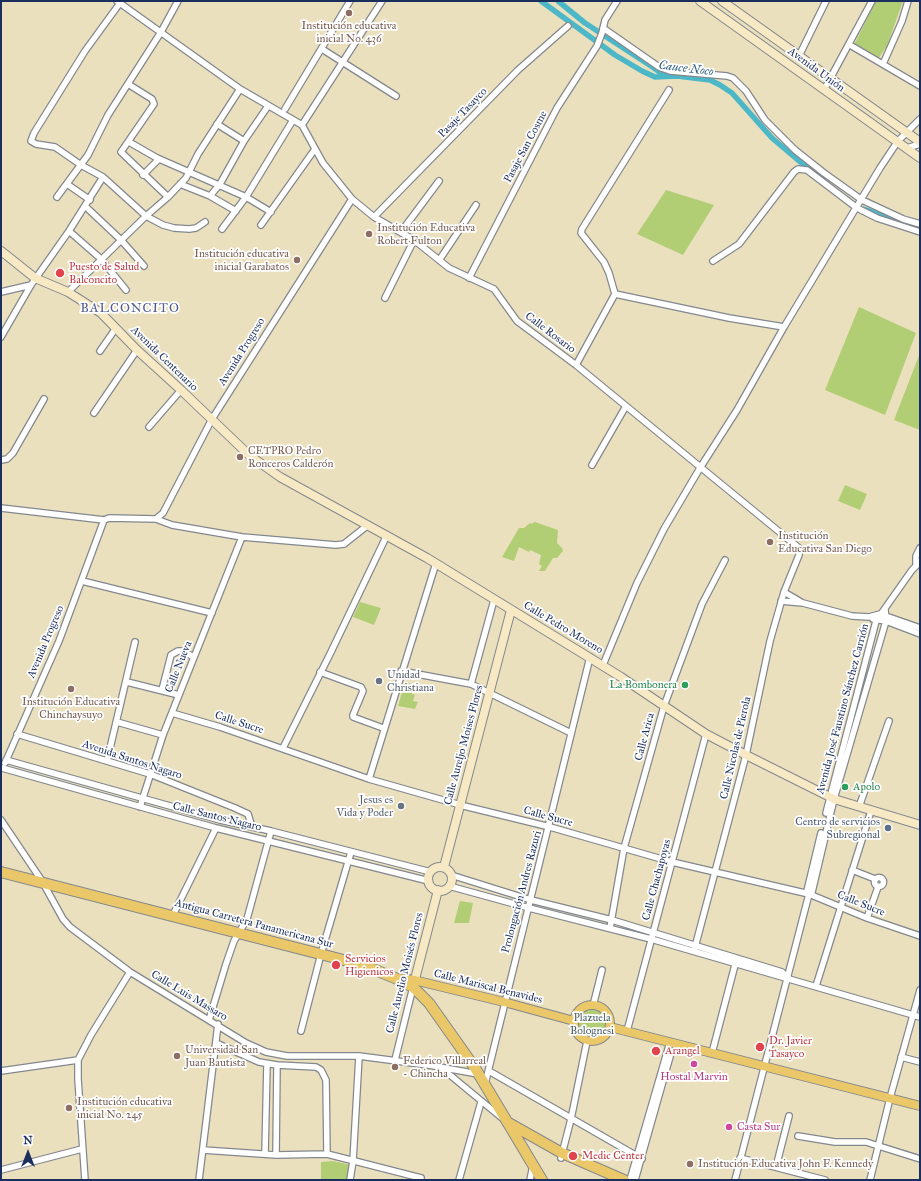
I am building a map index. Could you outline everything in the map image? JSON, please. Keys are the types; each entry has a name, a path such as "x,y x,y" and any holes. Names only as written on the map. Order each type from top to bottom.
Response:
{"highway":[{"name":"Antigua Carretera Panamericana Sur","path":"1,872 42,881 363,965 413,984 429,1003 478,1074 542,1180"},
{"path":"510,1126 606,1180"},
{"path":"561,1155 624,1180"}],"main road":[{"name":"Avenida Unión","path":"700,1 920,158"},
{"name":"Avenida Unión","path":"722,1 920,143"},
{"name":"Avenida Centenario","path":"1,251 35,278 68,292 90,304 137,350 212,419"},
{"name":"Calle Pedro Moreno","path":"212,419 249,455 280,478 436,563 520,616 603,665 706,734 746,756 832,798 920,825"},
{"name":"Calle Aureljo Moises Flores","path":"444,868 511,610"},
{"path":"507,628 520,616"},
{"path":"436,868 444,868 451,875 449,886 443,890 438,890 433,887 429,881 431,872 436,868"},
{"name":"Calle Aurelio Moisés Flores","path":"413,984 438,890"},
{"name":"Calle Mariscal Benavides","path":"413,984 504,1002 574,1021"},
{"path":"593,1006 606,1012 609,1017 610,1027 608,1032 599,1040 587,1041 578,1035 574,1026 574,1021 576,1016 583,1008 593,1006"},
{"path":"610,1027 920,1106"}],"street":[{"path":"57,197 81,165 178,1"},
{"path":"285,109 350,1"},
{"path":"205,222 196,228 174,228 163,225 146,216 103,176 81,165 55,148 33,143 31,138 85,51 119,2 240,89 302,125 382,1"},
{"name":"Pasaje San Cosme","path":"469,278 557,108 597,46 606,18 617,1"},
{"path":"799,56 826,1"},
{"path":"824,90 850,45 872,1"},
{"path":"883,64 902,21 908,1"},
{"name":"Pasaje Tasayco","path":"374,217 518,70 568,26"},
{"path":"603,31 659,66 670,71 727,76 733,78 746,91 765,120 795,150 824,173 862,200 903,219 920,224"},
{"path":"850,45 920,86"},
{"path":"322,49 396,96"},
{"path":"128,84 152,99 154,104 121,152 143,175 168,197"},
{"path":"68,292 180,184 190,172 217,124 240,89"},
{"path":"576,365 615,294 604,262 581,233 582,229 670,90"},
{"path":"210,196 220,184 244,141 268,106"},
{"path":"603,665 638,583 664,529 700,468 737,410 784,327 898,141 920,119"},
{"path":"222,229 246,197 294,120"},
{"path":"217,124 244,141"},
{"name":"Calle Rosario","path":"302,125 315,149 352,199 374,217 414,240 440,259 449,268 494,289 517,321 576,365 700,468 798,546 800,551"},
{"path":"129,142 160,159 220,184 271,212"},
{"path":"907,148 920,143"},
{"path":"261,225 315,149"},
{"path":"143,175 160,159"},
{"path":"714,261 739,244 794,172 802,169 807,170 857,208 877,218 920,232"},
{"path":"1,337 35,278 90,200 103,176"},
{"path":"401,232 438,181"},
{"path":"67,184 90,200"},
{"path":"180,184 210,196 236,211"},
{"name":"Avenida Progreso","path":"156,519 163,513 212,419 352,199"},
{"path":"440,259 476,204"},
{"path":"85,206 121,240 144,266"},
{"path":"69,230 101,259 126,290"},
{"path":"385,298 414,240"},
{"path":"1,292 31,285"},
{"path":"615,294 729,318 784,327"},
{"path":"100,351 116,328"},
{"path":"94,413 137,350"},
{"path":"149,427 181,390"},
{"path":"1,460 7,459 13,453 44,400"},
{"path":"592,465 626,406"},
{"path":"1,508 104,520 109,518 156,519 172,525 242,537 340,545 368,526"},
{"name":"Avenida Progreso","path":"2,769 59,641 104,520"},
{"path":"283,748 331,652 386,535"},
{"name":"Calle Nueva","path":"140,807 163,735 242,537"},
{"path":"918,563 916,556 920,548"},
{"name":"Calle Nicolas de Pierola","path":"694,949 746,756 770,641 784,592 800,551"},
{"name":"Calle Arica","path":"610,928 624,848 664,706 702,604 725,560"},
{"path":"369,778 383,728 436,563"},
{"name":"Avenida José Faustino Sánchez Carrión","path":"735,1180 809,894 812,892 832,798 876,620 918,563"},
{"path":"82,581 212,613"},
{"path":"784,592 803,603"},
{"path":"472,684 494,600"},
{"path":"781,601 803,603 852,616 869,617 880,614 886,619 920,634"},
{"path":"885,609 886,619"},
{"path":"869,617 876,620 886,619 920,628"},
{"name":"Avenida José Faustino Sánchez Carrión","path":"832,798 886,619"},
{"path":"107,761 127,682 135,642"},
{"path":"162,690 171,655 178,651 182,651 194,657"},
{"name":"Prolongación Andres Razuri","path":"485,1085 504,1002 550,827 590,657"},
{"path":"401,671 472,684 571,733"},
{"path":"320,672 361,687 363,690 353,717 383,728"},
{"path":"127,682 162,690 179,696"},
{"name":"Calle Sucre","path":"172,713 220,727 369,778 460,804 550,827 672,862 809,894 867,918 920,936"},
{"path":"859,807 889,721"},
{"path":"117,722 163,735"},
{"name":"Avenida Santos Nagaro","path":"17,734 150,774 248,814 252,827"},
{"name":"Calle Chachapoyas","path":"627,1031 706,734"},
{"name":"Calle Santos Nagaro","path":"6,760 142,799 431,872"},
{"name":"Calle Santos Nagaro","path":"2,769 216,828 429,881"},
{"path":"816,986 871,811"},
{"name":"Calle Luis Massaro","path":"1,820 42,881 62,919 70,927 130,972 218,1024 246,1043 266,1052 287,1056 359,1056 395,1060 478,1074"},
{"path":"173,916 216,828"},
{"path":"210,1020 226,964 239,932 247,919 271,831"},
{"path":"301,1031 321,954 351,852"},
{"path":"852,870 876,879 882,878 884,882 882,886 878,887 867,918"},
{"path":"451,875 531,900 612,920 652,936 920,1017"},
{"path":"449,886 610,928 652,936"},
{"path":"712,1053 736,961"},
{"path":"593,1006 602,970"},
{"path":"85,1180 78,1060 91,1035 130,972"},
{"name":"Calle Aurelio Moisés Flores","path":"395,1060 413,984"},
{"path":"870,1180 890,1098 920,990"},
{"path":"199,1180 218,1024"},
{"path":"561,1155 571,1119 587,1041"},
{"path":"216,1043 267,1064 316,1067 321,1070 326,1080 327,1154"},
{"path":"635,1180 639,1158 672,1043"},
{"path":"350,1180 353,1161 359,1056"},
{"path":"901,1057 920,1062"},
{"path":"1,1071 78,1060"},
{"path":"265,1154 267,1064"},
{"path":"276,1155 277,1065"},
{"name":"Calle Luis Massaro","path":"434,1066 450,1075 510,1126"},
{"path":"489,1071 639,1158"},
{"path":"459,1180 481,1102"},
{"path":"776,1167 789,1116"},
{"path":"798,1136 835,1142 859,1141 879,1145 920,1159"},
{"path":"1,1170 82,1149"},
{"path":"203,1150 276,1155 327,1154 421,1178"},
{"path":"630,1180 639,1158"},
{"path":"740,1158 825,1180"},
{"path":"530,1180 533,1165"}],"green space":[{"path":"876,1 903,1 887,46 878,59 854,45"},
{"path":"666,190 714,205 683,255 637,234"},
{"path":"859,307 916,333 885,415 825,390"},
{"path":"920,353 920,430 894,420"},
{"path":"845,485 867,494 860,510 838,501"},
{"path":"535,522 558,530 557,543 563,551 557,558 553,558 545,571 539,571 542,566 539,564 541,555 530,550 529,552 519,547 514,561 502,557 519,528 524,528 530,523"},
{"path":"360,602 381,608 374,625 353,617"},
{"path":"405,682 418,686 412,686 412,694 415,695 413,701 418,702 415,709 398,706"},
{"path":"460,901 473,903 469,923 454,923"},
{"name":"Plazuela Bolognesi","path":"592,1010 602,1014 606,1024 602,1034 592,1038 582,1034 578,1024 582,1014"},
{"path":"333,1161 351,1165 349,1180 321,1180 321,1162"}],"waterway":[{"name":"Cauce Noco","path":"541,1 615,55 642,71 655,77 677,76 710,80 720,85 732,93 772,138 811,171"},
{"path":"558,1 585,23 665,76"},
{"name":"Cauce Noco","path":"863,209 920,227"}],"place":[{"name":"Institución educativa inicial No. 436","path":"349,13"},
{"name":"Institución Educativa Robert Fulton","path":"369,234"},
{"name":"Institución educativa inicial Garabatos","path":"297,260"},
{"name":"Puesto de Salud Balconcito","path":"60,273"},
{"name":"CETPRO Pedro Ronceros Calderón","path":"240,457"},
{"name":"Institución Educativa San Diego","path":"770,542"},
{"name":"Unidad Christiana","path":"379,681"},
{"name":"La Bombonera","path":"685,685"},
{"name":"Institución Educativa Chinchaysuyo","path":"71,689"},
{"name":"Apolo","path":"845,787"},
{"name":"Jesus es Vida y Poder","path":"401,806"},
{"name":"Centro de servicios Subregional","path":"888,828"},
{"name":"Servicios Higienicos","path":"336,965"},
{"name":"Dr. Javier Tasayco","path":"760,1047"},
{"name":"Arangel","path":"656,1051"},
{"name":"Universidad San Juan Bautista","path":"177,1056"},
{"name":"Hostal Marvin","path":"694,1064"},
{"name":"Federico Villarreal - Chincha","path":"395,1067"},
{"name":"Institución educativa inicial No. 245","path":"69,1108"},
{"name":"Casta Sur","path":"729,1127"},
{"name":"Medic Center","path":"573,1156"},
{"name":"Institución Educativa John F. Kennedy","path":"690,1164"}],"district":[{"name":"BALCONCITO","path":"130,309"}]}
